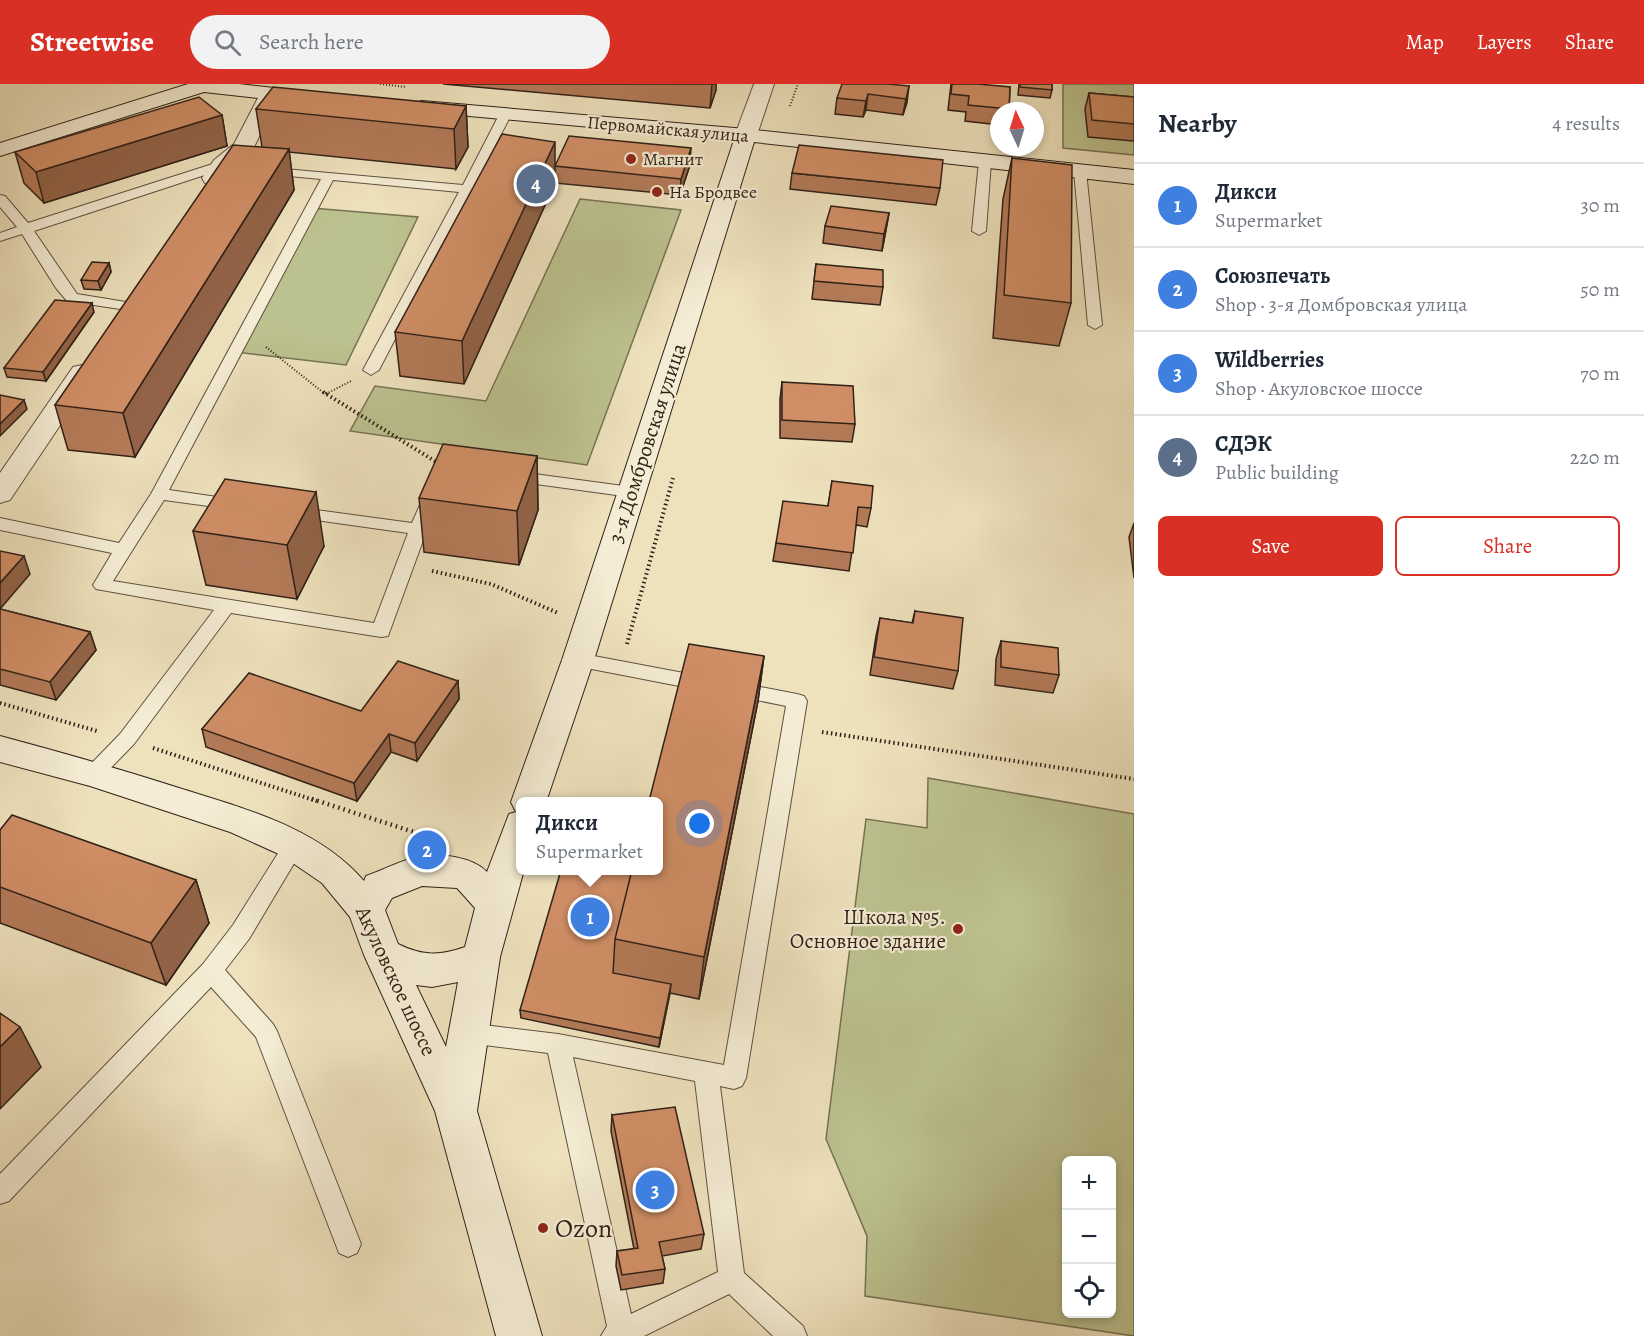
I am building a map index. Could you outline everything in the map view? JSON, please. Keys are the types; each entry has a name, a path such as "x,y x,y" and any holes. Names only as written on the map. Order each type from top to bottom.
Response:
{"street":[{"name":"3-я Домбровская улица","path":"529,797 578,660 764,84"},
{"path":"0,150 206,85 328,99"},
{"path":"203,194 240,167 243,147 270,94"},
{"name":"Первомайская улица","path":"399,105 746,135 1134,177"},
{"path":"0,494 93,355"},
{"name":"Акуловское шоссе","path":"0,749 93,774 242,822 294,845 335,873 366,909 383,955 456,1111 519,1336"},
{"path":"456,1111 482,957 495,904 516,839"},
{"path":"366,909 379,887 420,871 447,871 468,876 495,904"},
{"path":"383,955 409,968 434,972 482,957"}],"lane":[{"path":"371,370 505,115"},
{"path":"979,231 985,161"},
{"path":"0,237 240,167 467,189"},
{"path":"1080,171 1095,325"},
{"path":"329,176 159,494 102,585 381,631 418,529 444,467"},
{"path":"0,199 26,229 63,288 72,298 127,306"},
{"path":"499,474 631,492"},
{"path":"159,494 253,507"},
{"path":"277,510 418,529"},
{"path":"0,524 123,550"},
{"path":"93,774 127,739 226,606"},
{"path":"468,1033 558,1044 734,1078 797,701 578,660"},
{"path":"0,1192 211,971 241,932 294,845"},
{"path":"211,971 266,1031 348,1244"},
{"path":"558,1044 618,1334 732,1280"},
{"path":"706,1072 732,1280 793,1336"}],"path":[{"path":"246,331 326,395 444,467"},
{"path":"405,565 491,584 560,615 564,604"},
{"path":"0,703 127,739 434,838"},
{"path":"791,729 1134,779"}],"green space":[{"path":"1063,84 1134,84 1134,155 1063,148"},
{"path":"580,199 681,210 587,465 350,431 375,386 486,401"},
{"path":"312,208 418,217 346,365 235,352"},
{"name":"Школа №5. Основное здание","path":"928,778 1134,814 1134,1336 865,1296 867,1236 826,1139 866,819 927,828"}],"building":[{"path":"842,84 909,86 906,99 868,94 866,101 837,98"},
{"path":"952,84 1010,87 1009,102 990,102 990,107 968,105 969,96 951,94"},
{"path":"1020,84 1052,84 1052,90 1020,87"},
{"path":"273,87 466,106 454,129 256,109"},
{"path":"1089,93 1134,97 1134,124 1092,120"},
{"path":"199,97 222,115 36,172 15,152"},
{"path":"502,134 555,142 462,341 395,332"},
{"path":"569,136 691,148 681,179 555,166"},
{"path":"233,145 289,149 123,413 55,405"},
{"path":"799,145 943,160 940,188 792,173"},
{"path":"1012,158 1072,165 1071,303 1004,295"},
{"path":"831,206 889,213 884,234 825,226"},
{"path":"92,262 109,263 98,281 81,280"},
{"path":"816,264 883,270 883,287 814,281"},
{"path":"55,300 92,303 43,372 4,368"},
{"path":"782,382 853,386 855,424 782,420"},
{"path":"0,395 24,400 0,424"},
{"path":"443,444 537,456 517,511 419,498"},
{"path":"225,479 316,492 287,545 193,531"},
{"path":"832,481 873,486 871,508 858,507 853,553 776,543 783,501 828,506"},
{"path":"0,551 24,556 0,583"},
{"path":"0,609 90,632 50,682 0,669"},
{"path":"915,611 963,618 958,671 874,657 880,618 913,623"},
{"path":"1001,641 1058,648 1059,675 1001,667"},
{"path":"689,644 764,656 704,957 615,939 631,875 663,875 663,797 650,797"},
{"path":"398,661 458,681 415,743 389,734 354,783 202,729 249,673 361,711"},
{"path":"12,815 196,880 151,943 0,887 0,830"},
{"path":"560,875 631,875 615,939 613,973 671,984 660,1038 520,1010"},
{"path":"0,1013 20,1027 0,1047"},
{"path":"675,1107 704,1234 659,1242 665,1269 622,1275 617,1251 638,1248 612,1115"}],"place":[{"name":"Магнит","path":"631,159"},
{"name":"СДЭК","path":"536,184"},
{"name":"На Бродвее","path":"657,192"},
{"name":"Союзпечать","path":"427,850"},
{"name":"Дикси","path":"590,917"},
{"name":"Школа №5. Основное здание","path":"958,929"},
{"name":"Wildberries","path":"655,1190"},
{"name":"Ozon","path":"543,1228"}]}
